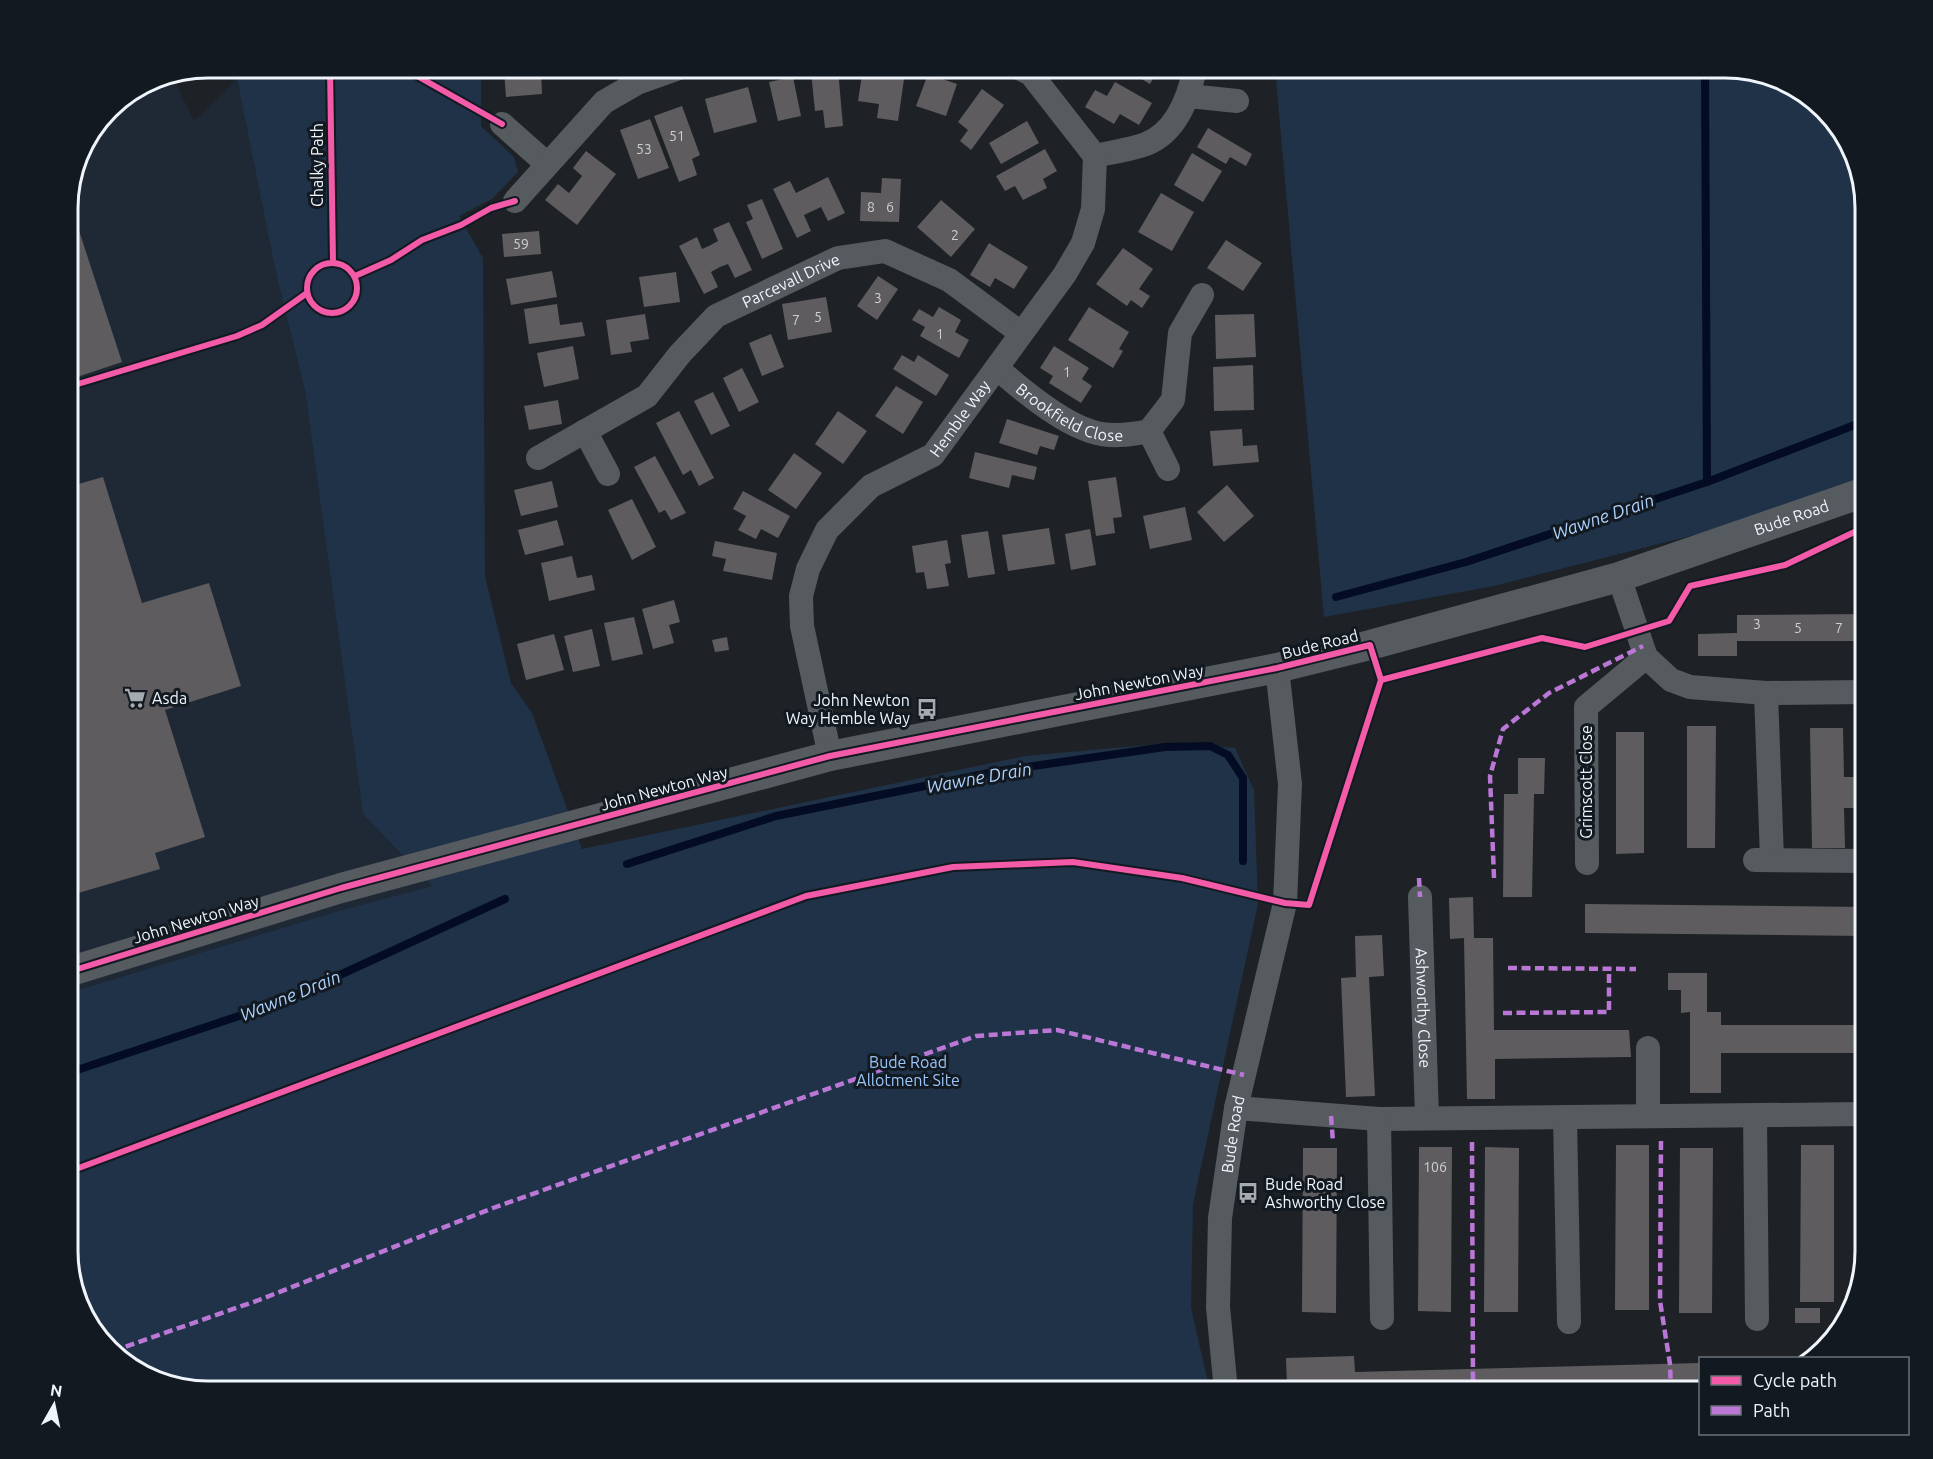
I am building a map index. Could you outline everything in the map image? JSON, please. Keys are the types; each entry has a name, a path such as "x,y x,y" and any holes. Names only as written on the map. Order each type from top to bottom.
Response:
{"street":[{"path":"515,201 604,102 637,83 651,78"},
{"path":"1034,78 1095,156 1147,144 1172,124 1189,96 1193,78"},
{"path":"1189,96 1237,101"},
{"path":"502,124 547,164"},
{"name":"Hemble Way","path":"830,756 802,626 801,596 808,569 827,530 871,486 933,455 998,369 1021,333 1065,274 1083,243 1093,209 1095,156"},
{"name":"Parcevall Drive","path":"538,458 647,396 680,354 716,316 838,258 885,250 949,280 1021,333"},
{"name":"Brookfield Close","path":"998,369 1029,397 1090,431 1125,436 1149,431 1173,400 1180,333 1202,295"},
{"path":"585,431 608,474"},
{"name":"Brookfield Close","path":"1149,431 1168,469"},
{"name":"Bude Road","path":"1226,1381 1218,1307 1220,1218 1236,1108 1286,903 1290,784 1277,668 1619,577 1855,496"},
{"path":"1619,577 1646,657 1671,680 1689,687 1766,693 1855,692"},
{"name":"Grimscott Close","path":"1587,863 1586,707 1646,657"},
{"name":"John Newton Way","path":"78,969 341,888 830,756 1277,668"},
{"path":"1766,693 1763,860 1855,861"},
{"name":"Ashworthy Close","path":"1420,897 1427,1118"},
{"path":"1648,1048 1648,1116"},
{"path":"1236,1108 1379,1119 1855,1114"},
{"path":"1755,1115 1757,1319"},
{"path":"1565,1117 1569,1322"},
{"path":"1379,1119 1382,1318"}],"shaded area":[{"path":"237,79 276,273 305,390 363,814 432,886 335,912 78,990 78,200 88,158 95,143 110,122 143,95 176,83 194,121"}],"green space":[{"name":"Bude Road Allotment Site","path":"481,78 481,126 514,157 518,172 492,199 459,216 483,258 485,576 511,683 532,713 582,849 1025,756 1170,743 1235,748 1254,790 1258,904 1193,1204 1191,1308 1208,1381 208,1381 191,1380 166,1374 143,1364 116,1343 105,1330 88,1301 82,1284 78,1259 78,990 335,912 432,886 363,814 305,390 276,273 237,79"},
{"path":"1276,78 1733,78 1767,85 1782,91 1817,116 1842,151 1848,166 1855,200 1855,482 1733,525 1494,586 1324,617"}],"building":[{"path":"505,78 541,78 542,94 506,97"},
{"path":"793,78 801,116 778,121 769,82"},
{"path":"812,78 839,78 843,126 825,128 823,110 815,111"},
{"path":"861,78 904,78 898,121 877,118 879,104 858,101"},
{"path":"926,78 940,78 957,84 946,116 916,106"},
{"path":"1140,78 1153,78 1150,84"},
{"path":"1115,82 1152,103 1139,125 1120,114 1114,124 1085,107 1095,90 1107,96"},
{"path":"748,87 757,122 714,133 705,99"},
{"path":"982,89 1004,105 971,150 960,141 968,130 958,122"},
{"path":"682,106 700,155 692,159 697,175 679,182 654,116"},
{"path":"650,119 669,168 638,179 620,130"},
{"path":"1027,121 1039,143 1001,164 989,143"},
{"path":"1208,128 1252,154 1246,166 1230,157 1226,164 1197,147"},
{"path":"1045,149 1057,171 1043,179 1047,188 1023,200 1015,186 1005,191 996,176"},
{"path":"586,151 616,174 577,225 545,200 558,184 569,193 582,176 573,168"},
{"path":"1192,153 1222,171 1203,202 1174,185"},
{"path":"828,177 845,213 828,221 821,207 804,215 811,231 797,238 773,189 790,181 796,193"},
{"path":"882,178 901,179 899,222 860,221 861,192 881,193"},
{"path":"1161,193 1194,212 1172,251 1138,232"},
{"path":"762,199 783,249 762,259 746,222 753,219 747,205"},
{"path":"941,200 975,229 951,257 917,227"},
{"path":"729,222 752,270 735,278 728,264 720,267 711,272 718,287 704,294 679,246 697,237 702,249 709,246 718,241 713,229"},
{"path":"78,228 122,362 78,377"},
{"path":"539,231 541,254 504,257 502,234"},
{"path":"1226,240 1262,263 1243,291 1207,268"},
{"path":"989,243 1028,267 1014,289 995,278 990,287 970,275"},
{"path":"1123,248 1153,269 1139,289 1150,296 1142,308 1131,300 1127,306 1096,284"},
{"path":"552,271 557,297 511,305 506,279"},
{"path":"676,272 680,302 644,307 639,277"},
{"path":"878,276 898,289 877,320 857,306"},
{"path":"826,297 832,332 788,340 782,304"},
{"path":"557,304 560,325 582,322 585,336 529,344 524,309"},
{"path":"939,307 961,320 955,332 969,340 959,358 920,336 925,327 912,320 919,309 933,317"},
{"path":"1089,307 1129,332 1119,349 1123,351 1113,368 1068,340"},
{"path":"645,314 649,339 630,342 632,352 611,355 606,320"},
{"path":"1254,314 1256,357 1216,359 1215,315"},
{"path":"771,334 784,367 762,376 749,343"},
{"path":"573,346 579,379 544,387 537,353"},
{"path":"1054,346 1089,368 1082,379 1092,386 1081,403 1049,383 1053,376 1040,368"},
{"path":"902,355 914,362 918,355 949,375 936,396 893,369"},
{"path":"1253,365 1254,410 1214,411 1213,367"},
{"path":"742,368 759,402 739,412 723,378"},
{"path":"896,386 923,402 903,434 875,416"},
{"path":"713,392 730,426 711,435 694,401"},
{"path":"558,400 562,424 529,430 524,406"},
{"path":"679,411 714,478 699,486 691,470 683,475 656,423"},
{"path":"838,411 867,431 843,464 815,444"},
{"path":"1007,419 1059,436 1054,450 1040,446 1037,455 999,443"},
{"path":"1242,429 1243,446 1257,445 1259,462 1213,466 1210,431"},
{"path":"975,452 1037,467 1034,480 1012,475 1009,488 969,478"},
{"path":"794,453 822,473 796,509 768,490"},
{"path":"655,456 686,513 671,520 665,510 659,513 634,467"},
{"name":"Asda","path":"103,477 142,603 209,583 241,686 165,710 205,837 155,853 160,869 78,893 78,484"},
{"path":"1116,477 1122,517 1113,518 1115,533 1096,536 1088,481"},
{"path":"552,481 558,507 521,516 514,490"},
{"path":"1227,485 1254,516 1224,542 1197,512"},
{"path":"743,491 790,516 778,538 761,529 756,539 738,530 746,516 733,509"},
{"path":"632,499 656,547 632,560 608,510"},
{"path":"1185,507 1192,540 1150,549 1143,516"},
{"path":"557,520 564,545 525,555 518,530"},
{"path":"1049,528 1055,564 1008,571 1002,535"},
{"path":"1090,529 1096,565 1071,570 1065,534"},
{"path":"988,531 995,574 968,578 961,535"},
{"path":"947,540 951,563 945,564 949,586 927,589 924,572 916,573 912,546"},
{"path":"715,541 777,553 772,580 723,571 726,559 712,556"},
{"path":"572,556 577,578 592,575 595,590 549,601 541,563"},
{"path":"674,600 680,622 669,625 674,643 653,649 642,609"},
{"path":"1855,614 1855,641 1737,641 1737,656 1698,656 1698,634 1737,633 1737,615"},
{"path":"634,617 643,654 612,661 604,623"},
{"path":"592,629 600,666 573,672 564,636"},
{"path":"554,634 564,670 526,680 517,644"},
{"path":"727,637 729,650 715,652 712,640"},
{"path":"1687,726 1716,726 1715,848 1687,848"},
{"path":"1810,728 1843,728 1844,777 1855,777 1855,808 1844,808 1845,848 1812,848"},
{"path":"1616,732 1644,732 1644,853 1616,854"},
{"path":"1518,758 1545,758 1544,794 1534,794 1532,897 1503,897 1504,794 1518,794"},
{"path":"1473,897 1474,938 1493,938 1494,1030 1629,1030 1631,1057 1495,1059 1495,1099 1467,1099 1464,938 1450,939 1449,898"},
{"path":"1585,904 1855,907 1855,936 1585,933"},
{"path":"1382,935 1384,976 1369,977 1375,1096 1346,1097 1341,978 1356,977 1355,936"},
{"path":"1668,973 1707,973 1707,1012 1721,1012 1721,1025 1855,1025 1855,1053 1721,1053 1721,1093 1690,1093 1690,1012 1681,1013 1681,990 1668,990"},
{"path":"1616,1145 1649,1145 1649,1310 1615,1310"},
{"path":"1801,1145 1834,1145 1834,1302 1800,1302"},
{"path":"1419,1147 1452,1147 1451,1312 1418,1311"},
{"path":"1485,1147 1519,1148 1518,1312 1484,1312"},
{"path":"1303,1148 1337,1148 1336,1313 1302,1312"},
{"path":"1680,1148 1713,1148 1712,1313 1679,1313"},
{"path":"1795,1308 1820,1308 1820,1323 1795,1323"},
{"path":"1354,1356 1355,1372 1699,1363 1699,1381 1287,1381 1286,1358"}],"waterway":[{"path":"1705,78 1707,482"},
{"name":"Wawne Drain","path":"1336,597 1466,562 1707,482 1855,425"},
{"name":"Wawne Drain","path":"627,864 776,816 999,771 1165,747 1210,746 1228,755 1243,778 1243,861"},
{"name":"Wawne Drain","path":"78,1070 281,1002 505,899"}],"marked path":[{"path":"1494,878 1490,776 1503,729 1549,693 1643,646"},
{"path":"1419,878 1420,897"},
{"path":"1508,968 1636,969"},
{"path":"1503,1013 1609,1012 1609,968"},
{"path":"122,1348 259,1300 493,1208 976,1036 1057,1030 1244,1075"},
{"path":"1331,1116 1333,1142"},
{"path":"1661,1141 1660,1301 1671,1381"},
{"path":"1472,1142 1473,1381"}],"cycle path":[{"name":"Chalky Path","path":"330,78 333,262"},
{"path":"421,78 502,124"},
{"path":"355,276 391,260 422,240 461,225 491,208 515,201"},
{"path":"327,263 337,263 350,270 357,283 357,288 357,293 350,306 337,313 327,313 318,309 311,302 307,293 307,283 311,274 318,267 327,263"},
{"path":"78,384 237,336 262,325 307,293"},
{"path":"78,1168 806,896 953,867 1073,862 1182,878 1285,903 1309,905 1381,680 1542,638 1585,647 1669,621 1690,586 1785,565 1855,532"},
{"path":"78,969 341,888 830,756 1277,668 1370,645 1381,680"}],"place":[{"name":"Asda","path":"135,698"},
{"name":"John Newton Way Hemble Way","path":"927,709"},
{"name":"Bude Road Ashworthy Close","path":"1248,1193"}]}
